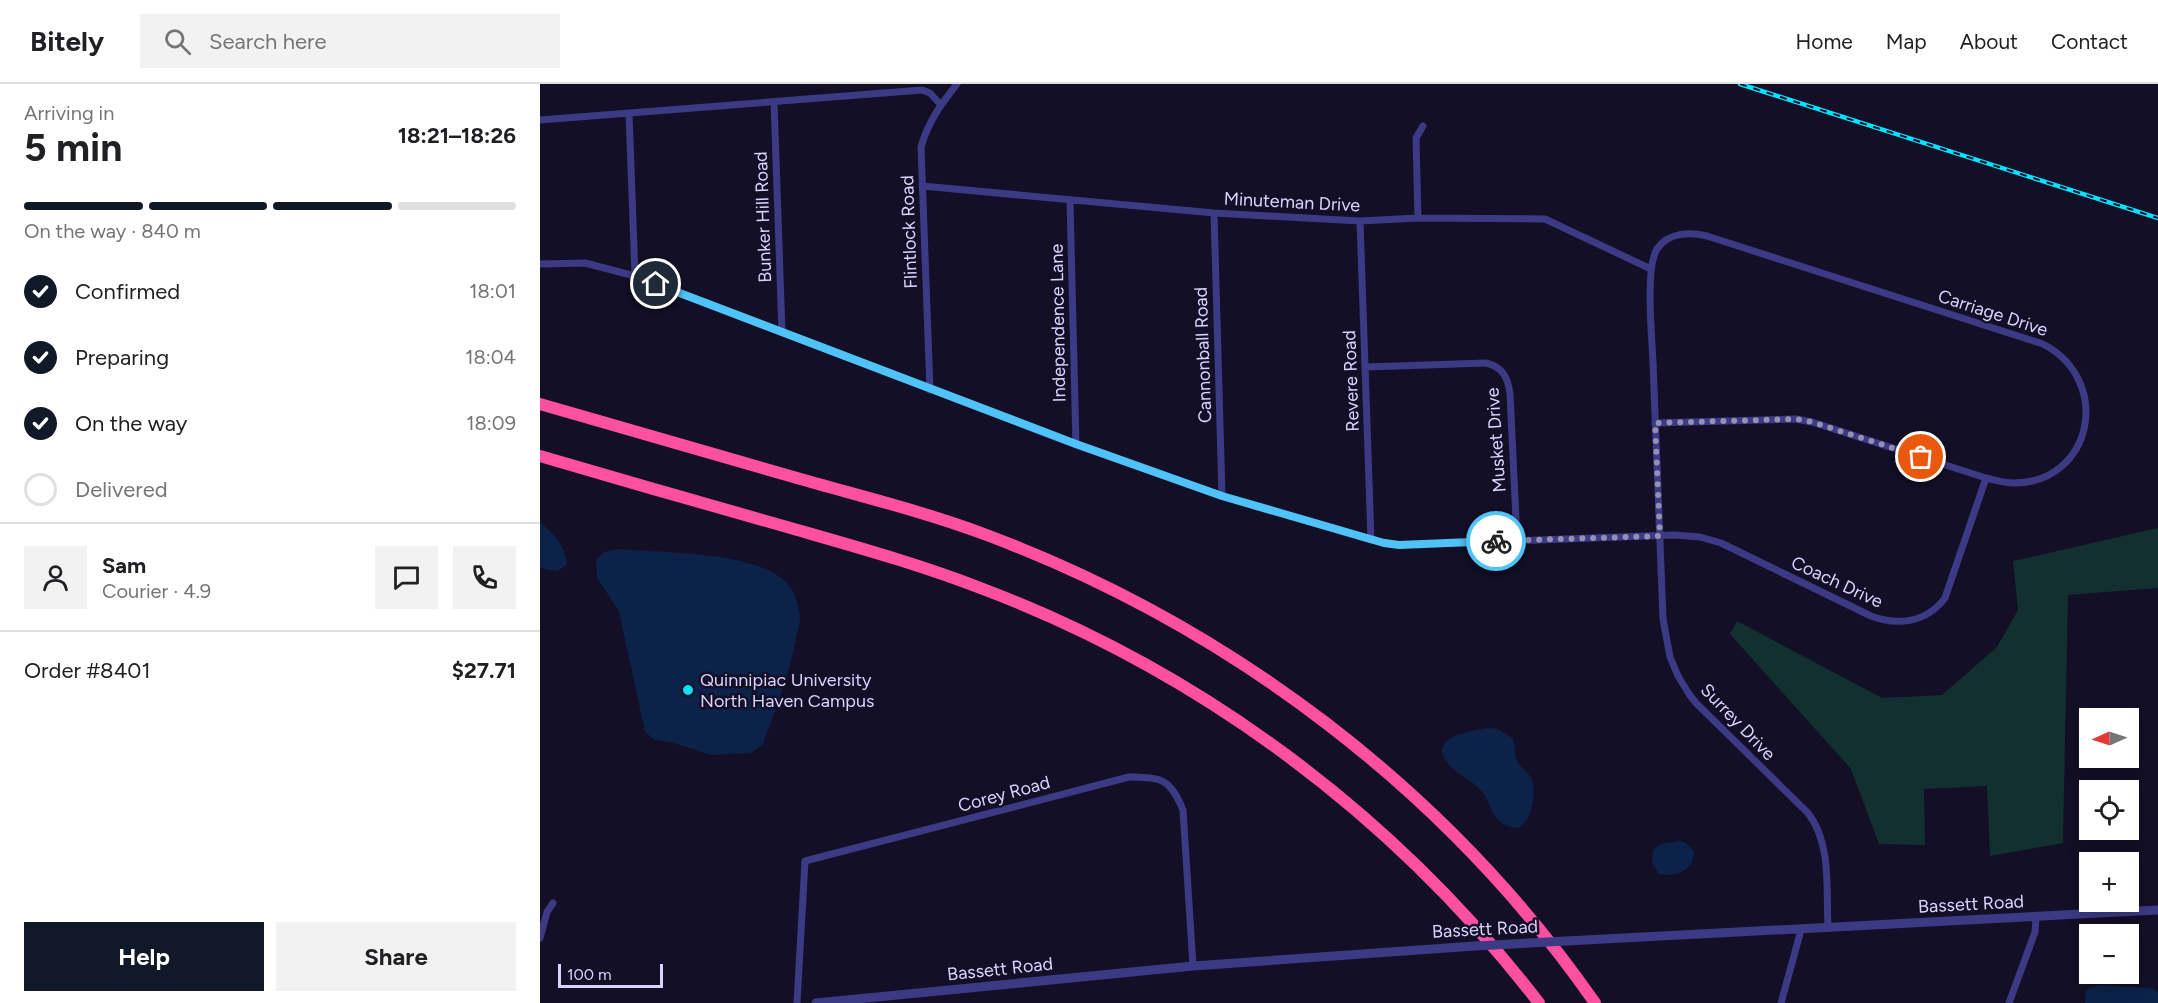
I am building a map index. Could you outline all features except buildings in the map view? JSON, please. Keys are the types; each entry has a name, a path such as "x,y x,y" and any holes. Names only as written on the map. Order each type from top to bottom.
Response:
{"highway":[{"path":"540,404 955,524 1061,566 1170,621 1230,656 1306,708 1410,793 1451,832 1516,901 1595,1003"},
{"path":"540,456 929,569 1034,610 1138,660 1250,729 1350,805 1446,895 1539,1003"}],"street":[{"name":"Flintlock Road","path":"930,390 921,147 926,130 940,104 957,84"},
{"path":"540,120 922,90 930,93 940,104"},
{"name":"Bunker Hill Road","path":"774,102 782,332"},
{"path":"629,113 635,276"},
{"path":"1418,218 1416,138 1423,126"},
{"name":"Minuteman Drive","path":"922,186 1214,213 1359,221 1418,218 1545,219 1651,269"},
{"name":"Independence Lane","path":"1070,201 1076,444"},
{"name":"Cannonball Road","path":"1214,213 1222,496"},
{"name":"Revere Road","path":"1359,221 1371,540"},
{"name":"Carriage Drive","path":"1651,269 1657,249 1663,243 1678,235 1697,234 2043,344 2056,351 2074,370 2086,397 2086,423 2076,448 2061,466 2039,478 2014,483 1986,478 1812,422 1796,419 1655,423"},
{"name":"Coach Drive","path":"540,264 585,263 635,276 1076,444 1222,496 1371,540 1399,545 1688,536 1712,540 1870,616 1892,622 1907,622 1920,618 1933,611 1945,598 1986,478"},
{"name":"Surrey Drive","path":"1651,269 1655,423 1665,635 1673,667 1696,703 1808,813 1817,826 1824,851 1828,928"},
{"name":"Musket Drive","path":"1365,367 1486,363 1501,369 1506,376 1510,394 1517,540"},
{"name":"Corey Road","path":"796,1003 805,861 1128,777 1157,778 1174,789 1183,810 1193,966"},
{"path":"540,938 547,912 553,903"},
{"name":"Bassett Road","path":"816,1003 895,1000 1193,966 1475,946 2158,910"},
{"path":"2009,1003 2035,932 2036,917"},
{"path":"1781,1003 1801,930"}],"green space":[{"path":"2158,528 2158,588 2068,595 2063,843 1990,856 1987,786 1924,789 1925,845 1879,844 1851,769 1730,634 1737,621 1882,698 1942,695 1997,647 2018,610 2013,561"}],"water":[{"path":"540,523 550,531 562,547 567,565 557,571 540,568"},
{"path":"619,549 732,559 773,573 790,586 799,608 800,617 793,652 782,692 763,744 751,753 711,755 674,743 655,740 645,732 619,611 597,578 596,560 604,552"},
{"path":"1490,728 1498,729 1512,738 1517,761 1533,783 1532,807 1529,816 1520,827 1513,827 1499,821 1482,791 1452,768 1443,756 1442,748 1453,737"},
{"path":"1680,841 1686,843 1694,851 1688,868 1678,873 1659,874 1652,862 1653,850 1661,844"},
{"path":"2097,985 2153,988 2158,993 2158,1003 2085,1003 2086,990"}],"railway":[{"path":"1740,84 2158,218"}],"way so far":[{"path":"1496,541 1660,536 1655,423 1796,419 1921,457"}],"place":[{"name":"Quinnipiac University North Haven Campus","path":"688,690"}],"route":[{"path":"656,284 930,390 1222,496 1384,543 1399,545 1496,541"}]}
